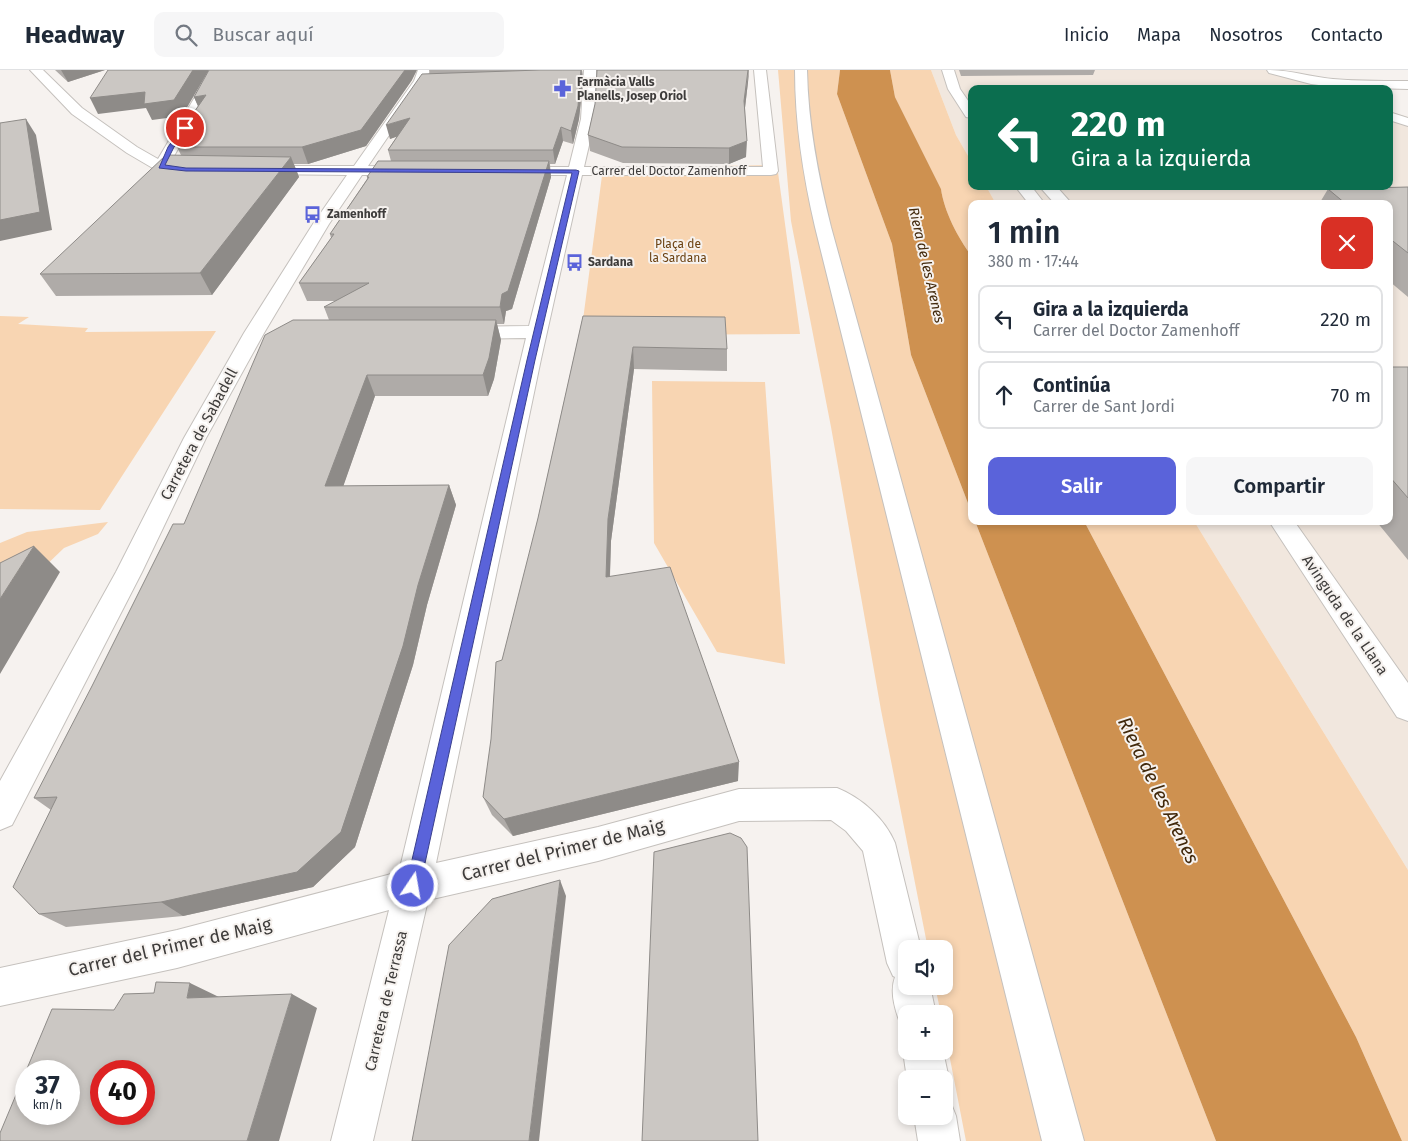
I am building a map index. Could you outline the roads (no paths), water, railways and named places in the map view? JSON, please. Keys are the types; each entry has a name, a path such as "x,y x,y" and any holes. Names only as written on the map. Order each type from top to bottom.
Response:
{"street":[{"path":"36,70 77,111 132,150 161,167 205,170"},
{"path":"161,167 217,70"},
{"path":"801,70 804,142 811,176 1063,1141"},
{"path":"948,70 954,89 968,108"},
{"path":"1274,70 1312,84 1408,84"},
{"path":"588,74 607,77"},
{"name":"Carretera de Terrassa","path":"352,1141 413,886 588,119 588,74"},
{"name":"Carrer del Doctor Zamenhoff","path":"497,171 771,171 757,74"},
{"path":"422,75 438,80"},
{"name":"Carretera de Sabadell","path":"0,814 128,572 195,438 266,333 316,232 422,75"},
{"path":"1393,117 1408,122"},
{"path":"132,150 146,153 171,147"},
{"path":"241,170 422,171"},
{"path":"1026,190 1034,200"},
{"path":"1051,190 1060,200"},
{"path":"444,333 538,332"},
{"name":"Avinguda de la Llana","path":"1284,525 1408,708"},
{"name":"Carrer del Primer de Maig","path":"0,987 177,949 413,886 598,844 739,805 836,804 858,820 878,843 901,940"},
{"path":"936,1125 939,1141"}],"water":[{"name":"Riera de les Arenes","path":"840,70 890,70 895,97 941,189 952,224 968,251 968,503 911,355 892,244 837,94"},
{"name":"Riera de les Arenes","path":"977,525 1086,525 1356,1037 1402,1141 1216,1141"}],"place":[{"name":"Farmàcia Valls Planells, Josep Oriol","path":"563,89"},
{"name":"Zamenhoff","path":"313,214"},
{"name":"Sardana","path":"574,262"}],"park label":[{"name":"Plaça de la Sardana","path":"678,251"}]}
